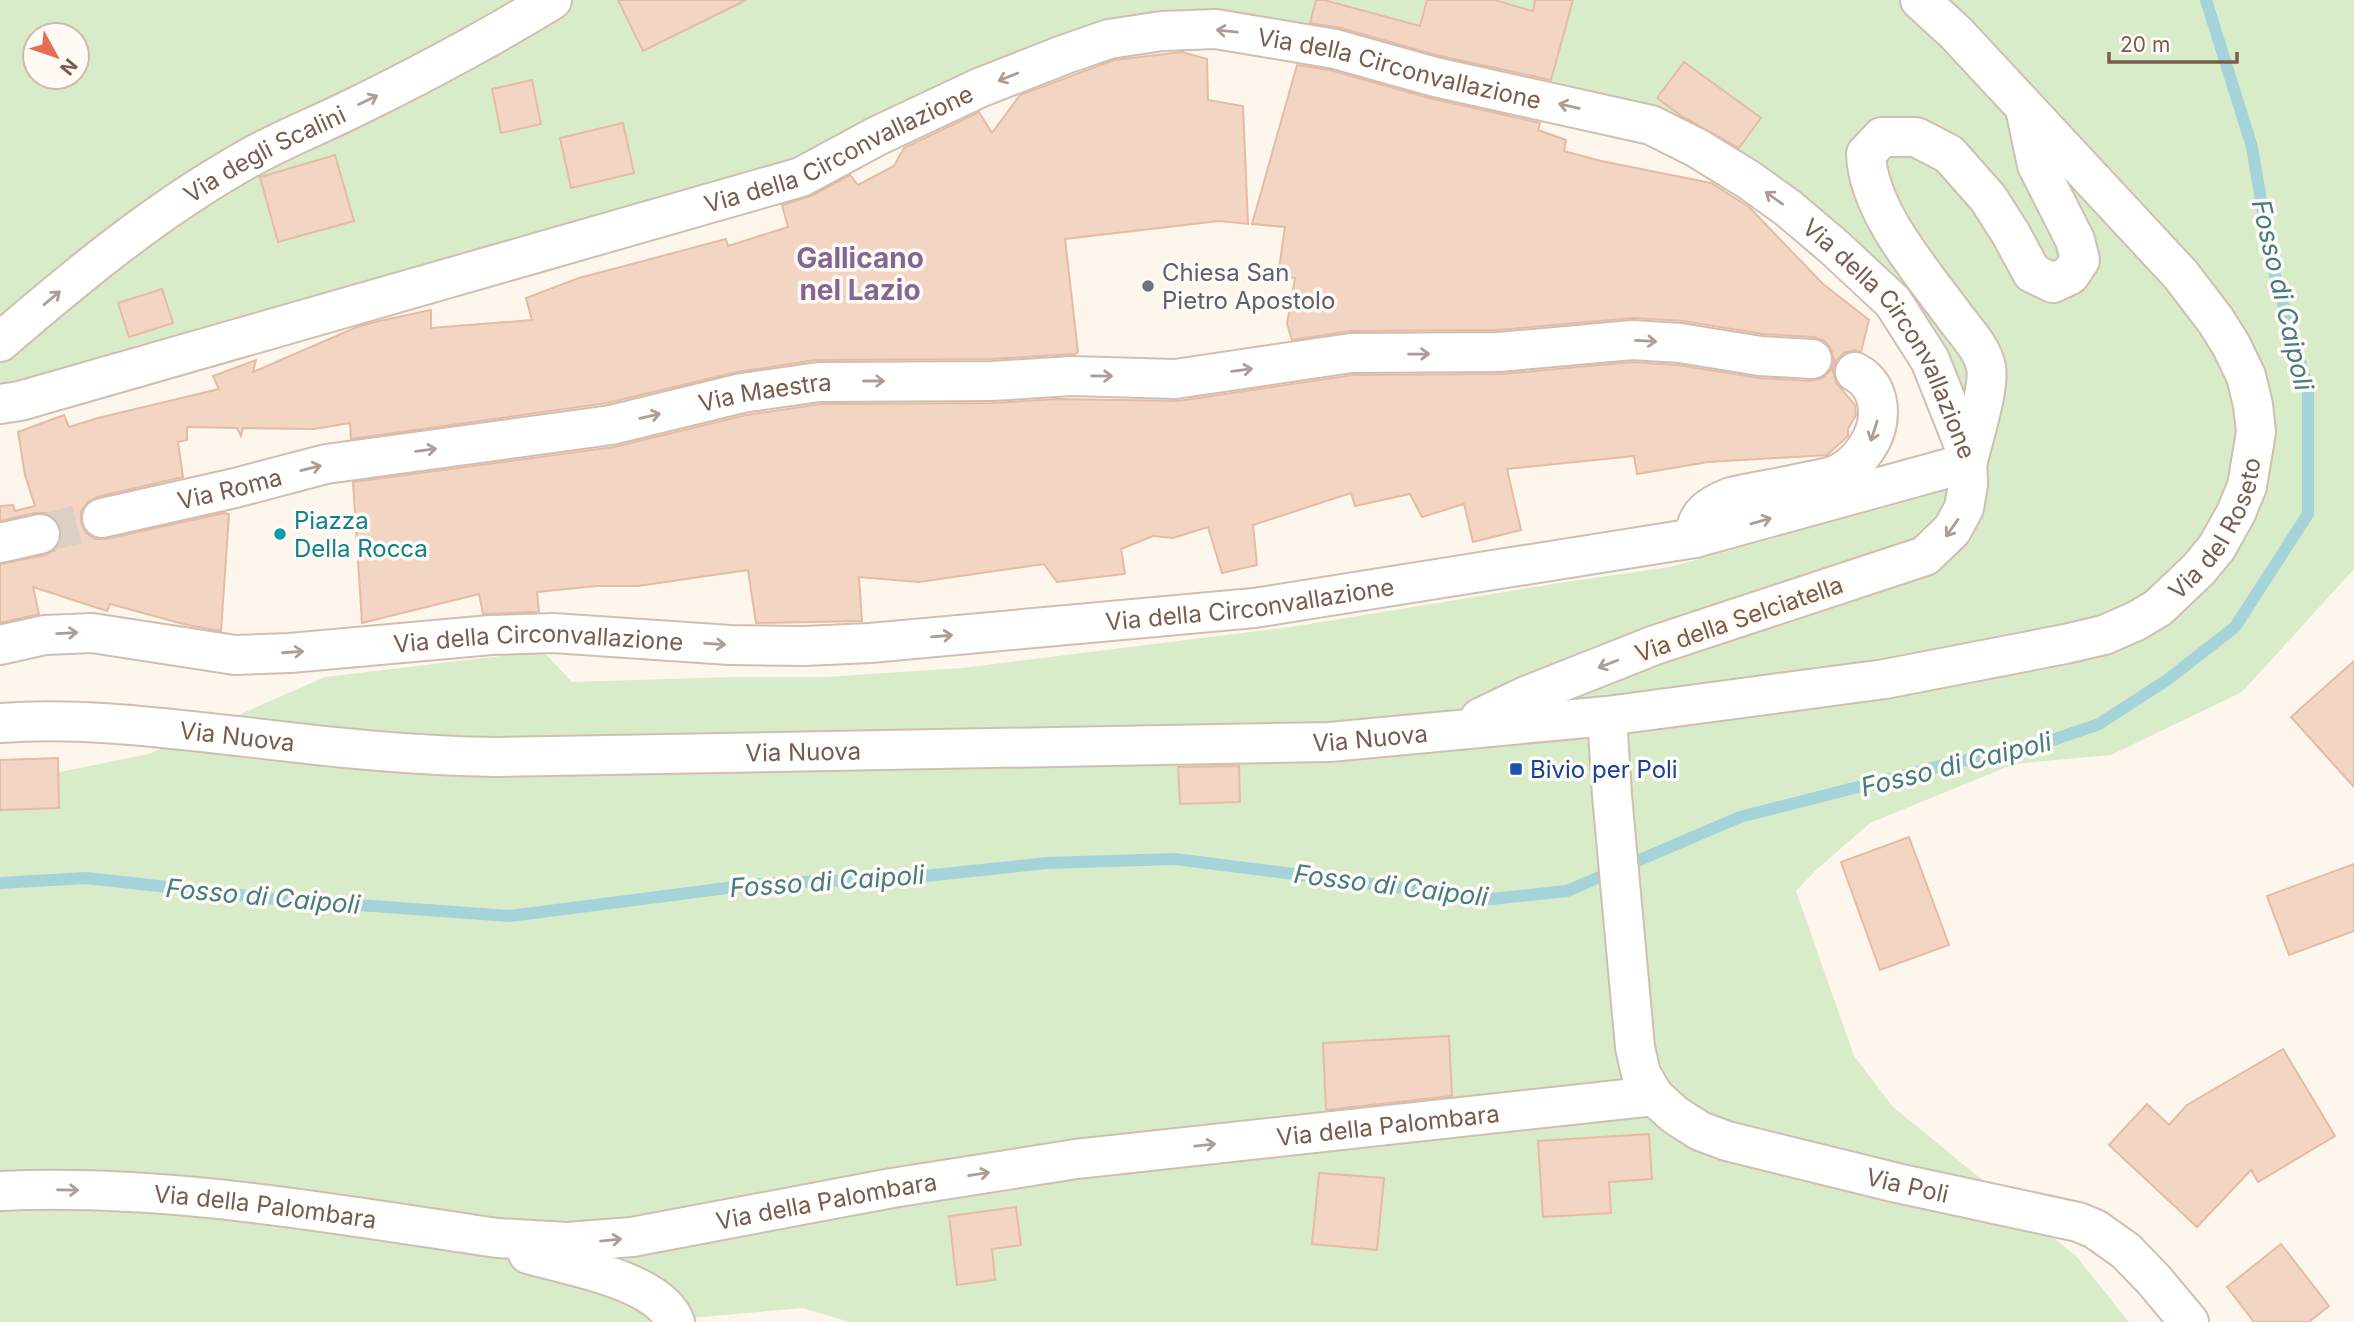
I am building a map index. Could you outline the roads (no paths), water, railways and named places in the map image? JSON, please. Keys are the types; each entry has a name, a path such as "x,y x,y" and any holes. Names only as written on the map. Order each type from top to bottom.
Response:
{"street":[{"name":"Via degli Scalini","path":"0,342 141,226 211,180 276,144 447,61 552,0"},
{"name":"Via del Roseto","path":"1607,716 1885,679 2104,635 2158,608 2186,582 2217,547 2247,486 2256,432 2253,405 2246,376 2216,321 2181,275 1956,33 1920,0"},
{"name":"Via della Circonvallazione","path":"0,404 20,401 802,177 877,136 979,89 1109,39 1162,31 1216,29 1335,49 1435,77 1651,125 1697,148 1788,208 1893,302 1930,360 1967,453 1967,463 1695,538 1254,608 844,644 778,646 532,633 235,655 79,633 33,637 0,645"},
{"path":"1967,463 1987,380 1985,365 1978,349 1882,211 1867,173 1866,154 1882,137 1916,137 1949,154 1988,198 2032,273 2053,283 2070,275 2080,260 2074,240 2037,164 2025,108"},
{"name":"Via Maestra","path":"358,459 611,425 742,393 819,382 992,381 1071,376 1175,379 1351,353 1499,352 1632,340 1680,343 1760,356 1812,359"},
{"path":"1695,538 1699,517 1719,502 1731,497 1824,479 1840,473 1855,462 1871,441 1878,414 1868,380 1855,372"},
{"name":"Via Roma","path":"102,518 326,464 358,459"},
{"name":"Via della Selciatella","path":"1456,730 1526,696 1655,646 1924,556 1944,540 1960,517 1966,500 1967,463"},
{"path":"0,543 40,534"},
{"name":"Via Nuova","path":"0,723 43,720 108,723 392,753 496,757 1330,742 1607,716"},
{"name":"Via Poli","path":"1607,716 1635,1047 1641,1074 1654,1096 1687,1124 1727,1141 1897,1183 2062,1217 2095,1229 2141,1265 2189,1322"},
{"name":"Via della Palombara","path":"0,1191 73,1190 199,1196 534,1241 610,1240 666,1232 915,1184 1076,1159 1654,1096"},
{"path":"445,1231 631,1283 656,1297 666,1306 675,1322"}],"waterway":[{"name":"Fosso di Caipoli","path":"0,883 86,878 276,899 510,916 758,884 916,877 1047,863 1175,859 1491,899 1567,891 1740,817 1948,764 2044,743 2099,724 2167,680 2235,627 2308,514 2308,389 2272,265 2252,147 2206,0"}],"tunnel":[{"path":"40,534 102,518"}],"place":[{"name":"Chiesa San Pietro Apostolo","path":"1148,286"},
{"name":"Piazza Della Rocca","path":"280,534"},
{"name":"Bivio per Poli","path":"1516,769"}],"district":[{"name":"Gallicano nel Lazio","path":"860,274"}]}
